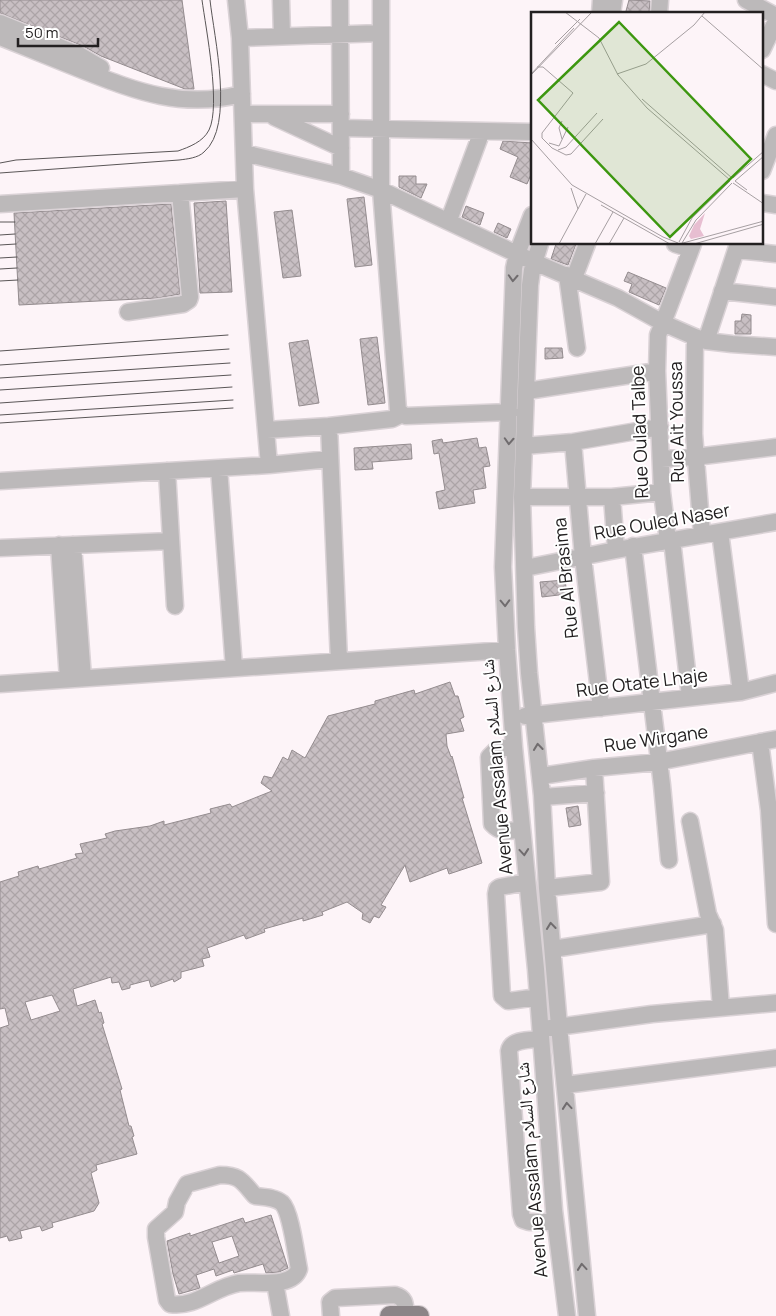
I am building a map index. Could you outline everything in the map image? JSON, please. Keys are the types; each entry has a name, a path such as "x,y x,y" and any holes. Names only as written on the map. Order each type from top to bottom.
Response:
{"main road":[{"path":"390,1316 419,1316"}],"street":[{"path":"236,0 240,38 245,189 269,465"},
{"path":"281,0 282,36"},
{"path":"340,0 341,176"},
{"path":"380,0 381,190 398,410 406,416 510,412"},
{"path":"746,0 776,16"},
{"path":"764,46 776,21"},
{"path":"0,23 79,56 102,68 122,85"},
{"path":"240,38 381,33"},
{"path":"0,37 152,95 193,100 221,99 242,94"},
{"path":"764,75 776,81"},
{"path":"243,114 268,114 341,121 382,128 531,132"},
{"path":"268,114 342,148"},
{"path":"449,220 482,132"},
{"path":"764,166 774,144"},
{"path":"244,153 341,176 381,190 449,220 534,262 618,298 664,323 701,339 732,344 776,347"},
{"path":"0,204 245,189"},
{"path":"128,312 183,304 189,300 180,193"},
{"name":"Avenue Assalam شارع السلام","path":"531,218 517,254 514,268 503,567 514,747 538,997 555,1222 567,1316"},
{"path":"540,245 534,262 530,285 522,497 529,673 541,776 547,888 587,1316"},
{"path":"577,348 571,277 587,245"},
{"name":"Rue Oulad Talbe","path":"690,697 662,492 657,371 658,335 692,246"},
{"path":"737,247 776,254"},
{"name":"Rue Ait Youssa","path":"702,535 695,457 694,415 701,339 722,291 737,247"},
{"path":"722,291 776,297"},
{"path":"527,391 657,371"},
{"path":"266,424 329,426 392,419 402,414"},
{"path":"329,426 339,661"},
{"path":"524,446 573,442 660,427"},
{"name":"Rue Al Brasima","path":"573,442 583,557 600,708"},
{"path":"661,459 695,457 776,447"},
{"path":"0,481 269,465 330,459"},
{"path":"219,468 234,668"},
{"path":"167,471 175,606"},
{"path":"522,497 612,497 662,492"},
{"path":"612,497 616,550"},
{"name":"Rue Ouled Naser","path":"525,568 632,546 776,522"},
{"path":"720,532 740,692"},
{"path":"0,548 172,541"},
{"path":"66,545 76,679"},
{"path":"632,546 662,785 668,860"},
{"path":"0,684 507,650"},
{"name":"Rue Otate Lhaje","path":"512,717 740,692 776,683"},
{"path":"768,740 769,810 776,924"},
{"name":"Rue Wirgane","path":"541,776 594,768 658,762 768,740"},
{"path":"514,747 497,750 489,757 492,824 497,830 503,832 522,829"},
{"path":"547,888 601,882 594,768"},
{"path":"519,797 596,793"},
{"path":"690,821 708,914 715,930 721,1008"},
{"path":"527,882 500,887 496,894 502,996 508,1001 538,997"},
{"path":"554,949 713,924"},
{"path":"555,1222 529,1222 523,1220 521,1214 509,1051 513,1043 559,1026 652,1014 776,1003"},
{"path":"565,1085 776,1058"},
{"path":"220,1175 232,1175 241,1179 255,1196 275,1199 282,1204 288,1212 299,1269 295,1276 276,1283 238,1283 198,1309 170,1304 167,1300 156,1228 175,1212 176,1202 187,1184 220,1175"},
{"path":"276,1283 281,1316"},
{"path":"331,1316 330,1302 335,1298 395,1295 400,1296 404,1300 406,1316"}],"building":[{"path":"0,0 182,0 194,89 185,89 0,13"},
{"path":"629,0 650,1 649,12 626,11"},
{"path":"503,141 531,143 531,174 527,184 510,177 518,157 500,149"},
{"path":"399,176 416,176 416,184 427,184 421,198 399,187"},
{"path":"364,197 372,265 355,267 347,199"},
{"path":"226,201 232,292 200,293 194,203"},
{"path":"171,204 180,294 158,298 19,305 14,213"},
{"path":"466,206 484,213 480,225 462,217"},
{"path":"292,210 301,276 283,278 274,212"},
{"path":"498,223 511,229 507,238 494,232"},
{"path":"556,245 576,245 568,265 551,259"},
{"path":"628,272 666,288 659,305 629,292 632,284 624,281"},
{"path":"742,314 751,315 751,334 735,334 735,321 741,321"},
{"path":"377,337 385,403 368,405 360,339"},
{"path":"308,340 319,403 299,406 289,343"},
{"path":"545,348 562,348 563,358 545,359"},
{"path":"477,438 479,448 486,447 490,466 483,467 486,488 473,490 475,503 439,509 436,492 445,490 439,453 434,454 432,441 442,439 443,443"},
{"path":"411,444 412,459 372,462 373,469 355,470 354,448"},
{"path":"565,580 567,594 542,597 540,582"},
{"path":"450,682 455,696 458,696 464,717 460,719 464,731 446,734 447,746 452,756 464,798 462,798 482,863 449,874 447,868 410,882 405,865 381,905 386,907 379,918 374,916 370,923 362,919 363,913 347,902 322,912 323,915 303,921 303,918 264,929 265,932 246,939 244,935 207,948 210,957 202,959 204,966 181,972 181,978 174,982 173,979 151,987 149,980 130,985 130,988 122,990 119,982 112,983 111,977 73,989 77,1006 95,1000 99,1013 101,1012 104,1023 102,1024 122,1089 120,1090 129,1126 131,1126 134,1136 132,1137 137,1154 96,1165 97,1170 91,1173 99,1203 94,1211 52,1223 53,1227 42,1231 40,1226 20,1231 22,1238 9,1241 7,1236 0,1238 0,1028 9,1025 5,1008 0,1009 0,882 19,876 18,872 38,866 39,869 77,858 75,854 83,853 80,844 107,838 105,834 150,826 164,821 164,825 211,813 210,809 230,804 232,807 272,791 261,783 264,776 272,778 283,757 288,760 292,750 305,758 328,716 375,704 375,701 414,690 415,694","holes":["52,995 60,1011 31,1020 25,1002"]},
{"path":"578,806 581,825 569,827 566,808"},
{"path":"271,1215 288,1268 279,1272 266,1273 263,1264 234,1273 233,1270 216,1276 214,1269 196,1275 200,1288 179,1294 167,1241 190,1233 190,1236 243,1218 245,1223","holes":["232,1236 239,1256 219,1263 212,1242"]}],"tram line":[{"path":"0,163 16,160 178,151 199,141 209,130 214,104 212,67 202,0"},
{"path":"0,173 179,160 189,159 202,154 213,140 219,122 221,102 218,57 210,0"},
{"path":"0,222 15,222"},
{"path":"0,235 15,234"},
{"path":"0,245 16,244"},
{"path":"0,258 17,257"},
{"path":"0,269 17,268"},
{"path":"0,281 18,280"},
{"path":"0,351 228,335"},
{"path":"0,365 229,349"},
{"path":"0,378 230,363"},
{"path":"0,390 231,375"},
{"path":"0,403 232,387"},
{"path":"0,415 233,400"},
{"path":"0,423 233,408"}]}
